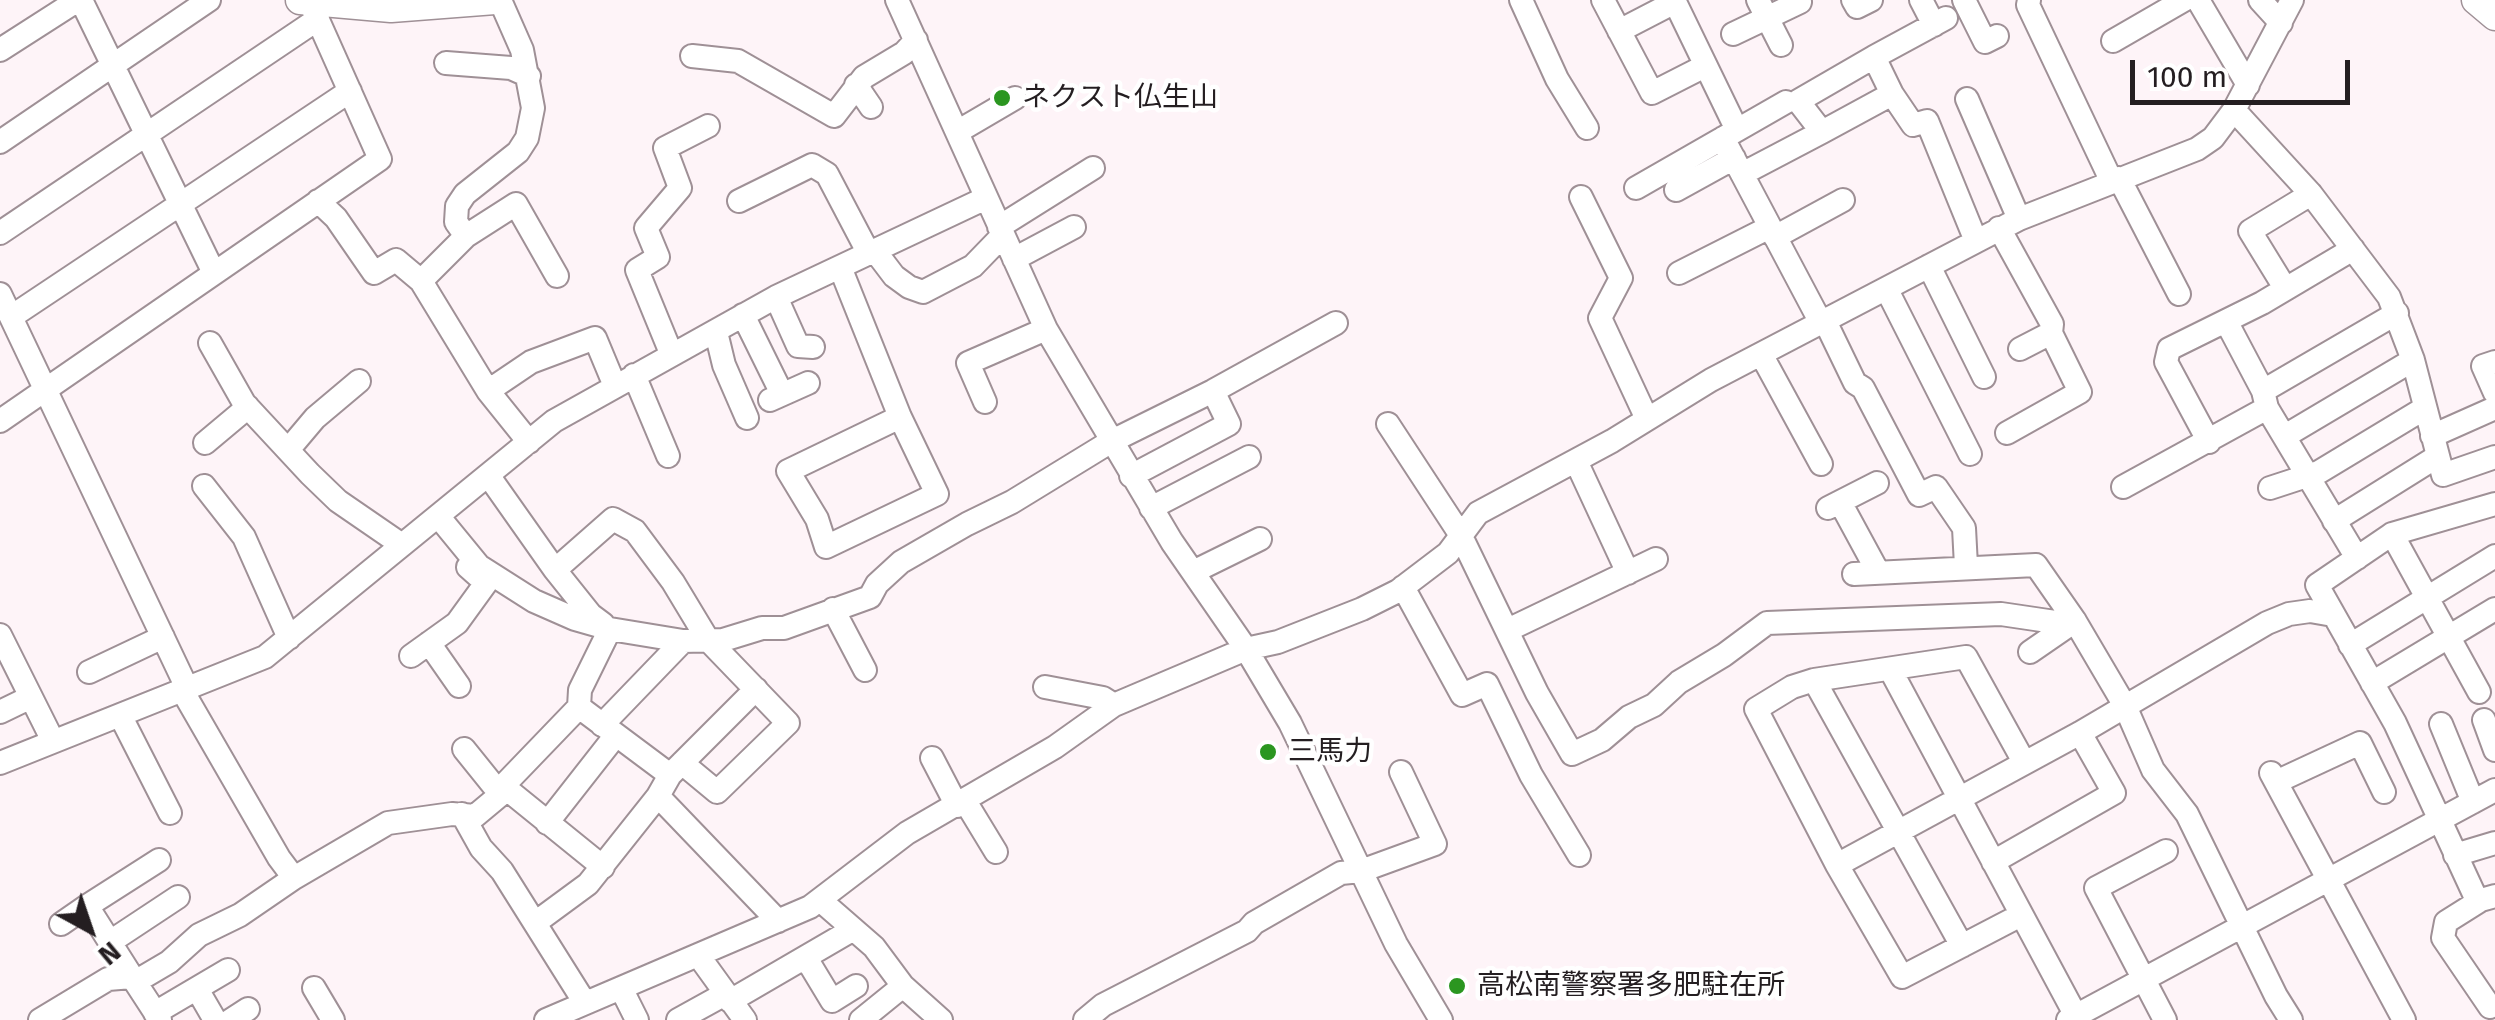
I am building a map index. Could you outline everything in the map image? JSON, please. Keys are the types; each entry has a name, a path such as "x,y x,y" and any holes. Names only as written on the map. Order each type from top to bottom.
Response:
{"main road":[{"path":"309,5 390,8 498,0"},
{"path":"2476,0 2495,16"}],"street":[{"path":"0,50 79,0 214,274"},
{"path":"0,142 209,0"},
{"path":"466,236 456,222 457,206 465,194 518,152 527,138 532,108 522,50 498,0"},
{"path":"896,0 1046,329 1131,476 1290,722 1396,944 1440,1020"},
{"path":"1521,0 1558,79 1587,128"},
{"path":"1603,0 1652,93 1706,66"},
{"path":"1853,0 1857,7 1872,0"},
{"path":"1822,132 1798,101 1940,21 1921,0"},
{"path":"1964,0 1984,42 1997,36"},
{"path":"2029,0 2028,6 2115,179 2179,294"},
{"path":"2113,40 2184,0"},
{"path":"2198,0 2248,85"},
{"path":"2260,0 2281,23"},
{"path":"546,1020 820,900 907,832 1054,748 1114,705 1246,649 1278,642 1362,610 1403,588 1448,553 1478,512 1576,461 1760,354 2009,224 2197,149 2213,138 2234,110 2292,0"},
{"path":"1619,31 1674,2 1706,66 1734,150 1772,232 1854,383 1863,388 1919,495 1936,487 1964,528 1966,566"},
{"path":"1733,34 1763,9 1800,2"},
{"path":"0,233 146,135 309,5 380,159 0,421"},
{"path":"1763,9 1781,44"},
{"path":"692,56 738,61 834,116 856,85 904,53 916,40"},
{"path":"1874,57 1912,124 1927,121 1976,241"},
{"path":"446,63 511,68 529,76"},
{"path":"856,85 871,107"},
{"path":"8,322 350,91"},
{"path":"1636,188 1734,150 1822,132 1892,94"},
{"path":"957,132 1015,98"},
{"path":"1967,99 2009,224 2052,324 2051,332 2080,392 2007,433"},
{"path":"1676,190 1734,150 1786,102"},
{"path":"2234,110 2311,194 2397,313 2443,475 2495,457"},
{"path":"671,353 631,274 664,254 646,228 680,188 665,148 708,126"},
{"path":"738,201 812,165 827,174 872,252 909,288 923,292 973,266 1001,231 1093,168"},
{"path":"2286,288 2250,232 2311,194"},
{"path":"1580,196 1622,278 1600,318 1647,419"},
{"path":"0,763 265,657 554,422 743,315 986,198"},
{"path":"1014,259 1069,230 1046,198"},
{"path":"1679,274 1843,200"},
{"path":"318,202 336,218 374,272 396,260 420,281 488,390 529,442"},
{"path":"420,281 466,236 516,204 557,276"},
{"path":"2208,442 2166,362 2170,349 2226,322 2352,249"},
{"path":"1929,266 1973,329 1984,377"},
{"path":"840,267 900,417 937,494 826,547 817,519 788,471 900,417"},
{"path":"1887,290 1970,454"},
{"path":"0,294 8,322 46,389 185,689 278,858 294,878"},
{"path":"776,298 798,346 813,347"},
{"path":"2123,487 2208,442 2265,399 2397,313"},
{"path":"743,315 776,397 808,382"},
{"path":"2226,322 2285,436 2357,558"},
{"path":"434,519 491,575 575,619 610,630 683,641 724,640 762,628 784,628 870,597 877,584 901,562 1012,502 1110,442 1336,323"},
{"path":"986,402 968,362 1046,329"},
{"path":"716,332 724,365 747,418"},
{"path":"2020,349 2051,332"},
{"path":"488,390 531,362 595,338 624,381 650,438 668,456"},
{"path":"210,344 248,407 288,450 338,500 402,545"},
{"path":"1760,354 1821,464"},
{"path":"2285,436 2413,360"},
{"path":"2495,362 2484,366 2495,393"},
{"path":"288,450 315,418 359,382"},
{"path":"1131,476 1229,424 1213,391"},
{"path":"205,443 248,407"},
{"path":"2270,488 2319,472 2425,408"},
{"path":"2334,520 2435,446 2495,408"},
{"path":"1388,424 1460,534 1537,692 1572,754 1602,740 1629,717 1654,706 1678,682 1767,623 2000,614 2075,621"},
{"path":"1151,508 1249,457"},
{"path":"1576,461 1628,572"},
{"path":"488,475 591,616 610,630"},
{"path":"1877,484 1834,505 1866,573 2036,565 2075,621 2125,706 2153,770 2187,814 2303,1020"},
{"path":"204,486 244,537 289,638"},
{"path":"2488,898 2474,896 2396,724 2318,585 2392,534 2495,504"},
{"path":"434,519 474,575 486,583 457,623 420,649 459,686"},
{"path":"555,570 613,519 636,531 708,640 788,723 717,792 609,730 579,707"},
{"path":"2392,534 2479,692"},
{"path":"1192,572 1260,538"},
{"path":"2350,645 2495,556"},
{"path":"1514,627 1656,559"},
{"path":"1403,588 1462,694 1487,684 1532,775 1579,855"},
{"path":"833,609 865,670"},
{"path":"2372,684 2495,610"},
{"path":"1837,865 1960,800 2267,623 2288,614 2332,615"},
{"path":"2030,652 2075,621"},
{"path":"40,1020 108,979 134,980 169,962 199,935 240,915 294,878 388,824 462,814 475,816 579,707 580,690 610,630"},
{"path":"89,672 163,637"},
{"path":"547,824 609,730 683,641"},
{"path":"3,648 53,741"},
{"path":"2021,915 1902,978 1837,865 1756,710 1792,687 1814,680 1966,657 2024,762"},
{"path":"1890,669 2021,915 2071,1019 2495,790"},
{"path":"1814,680 1962,946"},
{"path":"1044,686 1103,698 1114,705"},
{"path":"535,923 588,884 676,769 756,689"},
{"path":"0,712 31,697"},
{"path":"120,715 170,813"},
{"path":"2484,720 2495,750"},
{"path":"2442,724 2473,802"},
{"path":"1993,862 2114,793 2080,732"},
{"path":"2384,792 2360,743 2274,778 2404,1020"},
{"path":"464,749 493,785 504,789 603,867"},
{"path":"932,758 996,852"},
{"path":"1084,1020 1102,1006 1247,931 1254,923 1341,873 1361,871 1435,844 1400,772"},
{"path":"658,796 778,921"},
{"path":"462,814 585,1003"},
{"path":"2455,856 2495,843"},
{"path":"2166,851 2096,888 2166,1020"},
{"path":"61,924 159,860"},
{"path":"110,942 178,897"},
{"path":"2486,1009 2442,938 2446,922 2488,898"},
{"path":"820,900 874,947 903,986 941,1020"},
{"path":"87,906 158,1017 228,970"},
{"path":"2248,925 2276,996 2291,1020"},
{"path":"678,1020 806,958 852,930"},
{"path":"698,955 745,1020"},
{"path":"806,958 832,1001 856,986"},
{"path":"862,1020 903,986"},
{"path":"314,988 332,1020"},
{"path":"621,988 636,1020"},
{"path":"196,989 215,1020"}],"place":[{"name":"ネクスト仏生山","path":"1002,98"},
{"name":"三馬力","path":"1268,752"},
{"name":"高松南警察署多肥駐在所","path":"1457,986"}]}
